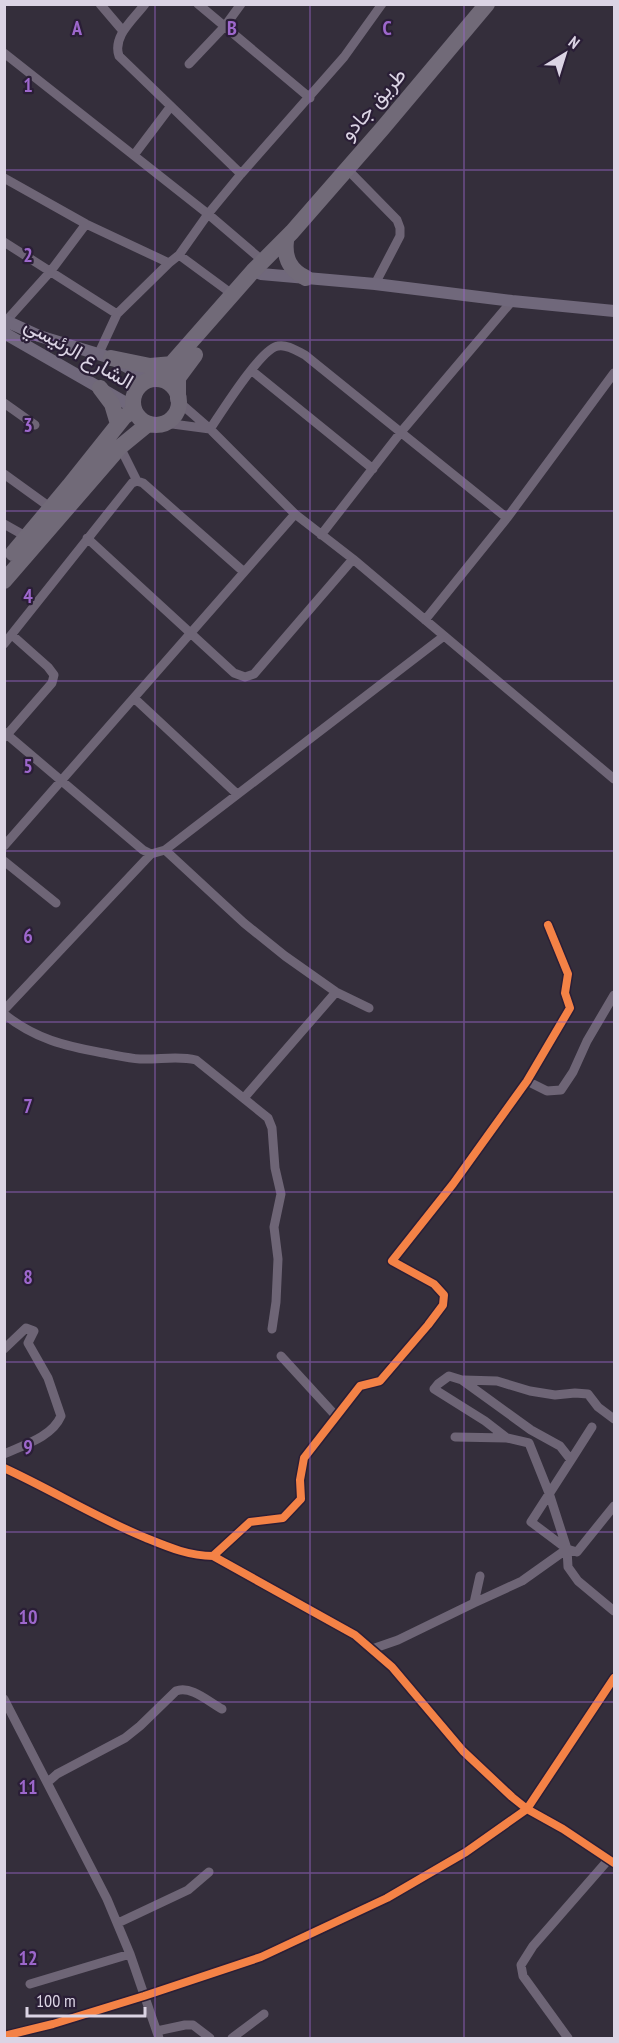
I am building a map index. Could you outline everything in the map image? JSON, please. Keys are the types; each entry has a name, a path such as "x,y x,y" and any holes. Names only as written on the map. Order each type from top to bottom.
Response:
{"highway":[{"name":"طريق جادو","path":"154,380 173,364 232,294 289,236 488,4"},
{"path":"289,236 287,259 297,274 306,278"},
{"name":"طريق جادو","path":"178,400 178,378 183,369 259,268"},
{"path":"104,357 150,366 173,364"},
{"path":"4,581 120,447 157,423 173,417 178,400 173,387 168,383 154,380 140,385 136,390 134,408 140,418 157,423"},
{"path":"100,388 112,404 118,424"},
{"path":"4,563 118,424 134,408"}],"street":[{"path":"100,4 123,31"},
{"path":"145,4 123,31 117,45 119,56 241,174"},
{"path":"198,4 310,98"},
{"path":"189,64 225,26 241,4"},
{"path":"104,357 117,314 179,255 208,214 241,174 344,57 376,6"},
{"path":"4,53 208,214 259,268 306,278 615,311"},
{"path":"134,155 171,105"},
{"path":"347,169 397,220 400,228 400,236 375,284"},
{"path":"4,178 86,224 169,263"},
{"path":"5,325 50,272 86,224"},
{"path":"4,242 117,314"},
{"path":"179,255 232,294"},
{"path":"321,535 401,432 512,301"},
{"name":"الشارع الرئيسي","path":"5,325 104,357 154,380"},
{"name":"الشارع الرئيسي","path":"5,325 134,408"},
{"path":"210,429 251,370 274,346 282,345 305,355 507,518"},
{"path":"251,370 373,469"},
{"path":"425,620 507,518 615,373"},
{"path":"178,400 295,514 353,559 615,779"},
{"path":"4,403 35,425"},
{"path":"157,423 210,429"},
{"path":"120,447 137,481"},
{"path":"4,474 51,508"},
{"path":"4,644 87,538 132,483 137,481 143,483 244,572"},
{"path":"4,846 295,514"},
{"path":"4,524 27,537"},
{"path":"87,538 234,673 245,677 254,674 353,559"},
{"path":"12,635 54,675 52,683 6,735 142,850 151,854"},
{"path":"272,1329 278,1259 274,1227 280,1194 275,1168 272,1128 268,1118 196,1060 182,1057 141,1059 67,1046 39,1036 4,1012 151,854 165,850 444,636"},
{"path":"134,698 237,794"},
{"path":"165,850 244,924 336,992 369,1008"},
{"path":"4,861 56,903"},
{"path":"213,1556 250,1522 284,1518 300,1499 300,1480 304,1458 360,1386 380,1381 443,1305 444,1295 434,1284 392,1261 453,1184 527,1081 570,1008 566,993 568,974 548,925"},
{"path":"244,1098 336,992"},
{"path":"527,1081 548,1091 561,1090 615,995"},
{"path":"4,1349 26,1328 34,1331 28,1344 48,1378 61,1416 57,1426 50,1431 4,1454"},
{"path":"281,1356 336,1416"},
{"path":"507,1438 434,1389 449,1376 462,1380 497,1381 530,1391 555,1395 588,1394 598,1407 615,1419"},
{"path":"462,1380 531,1430 560,1446 572,1460"},
{"path":"592,1427 531,1522 567,1549 577,1552 615,1506"},
{"path":"454,1437 507,1438 529,1443 549,1493 567,1549 568,1567 578,1581 615,1611"},
{"path":"4,1468 140,1536 197,1556 213,1556 340,1625 372,1648 402,1678 463,1751 527,1809 612,1861 533,1946 521,1965 523,1976 568,2038"},
{"path":"372,1648 398,1640 522,1581 567,1549"},
{"path":"474,1603 480,1576"},
{"path":"4,2036 53,2024 261,1957 387,1898 466,1852 527,1809 615,1678"},
{"path":"48,1782 57,1774 125,1738 176,1691 182,1689 191,1691 222,1709"},
{"path":"4,1699 118,1923 158,2035 185,2025 194,2025 210,2038"},
{"path":"118,1923 188,1890 208,1872"},
{"path":"30,1984 130,1954"},
{"path":"232,2038 264,2014"}],"cycle path":[{"path":"213,1556 250,1522 283,1518 301,1499 300,1480 304,1458 360,1386 380,1381 443,1305 444,1295 434,1284 392,1261 453,1184 527,1081 570,1008 565,993 568,974 548,925"},
{"path":"4,1468 146,1538 187,1553 213,1556 355,1635 392,1667 463,1751 512,1797 527,1809 563,1829 614,1863"},
{"path":"4,2036 53,2024 261,1957 387,1898 466,1852 527,1809 614,1678"}]}
